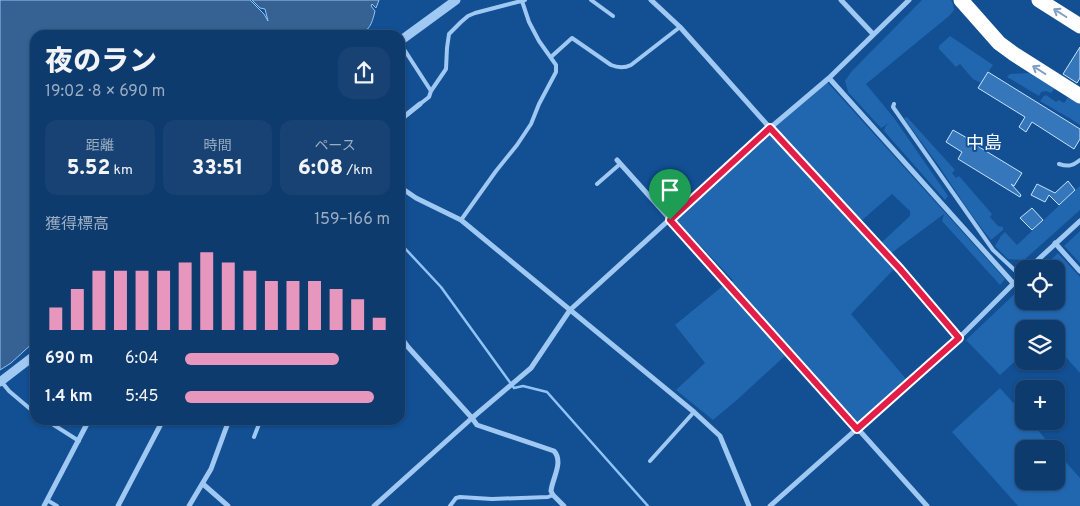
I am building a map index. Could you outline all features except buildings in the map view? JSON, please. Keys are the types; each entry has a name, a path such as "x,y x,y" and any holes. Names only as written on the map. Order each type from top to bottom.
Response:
{"highway":[{"path":"961,0 988,31 1007,48 1080,96"},
{"path":"1039,0 1080,26"}],"street":[{"path":"405,38 456,0"},
{"path":"651,0 680,27 900,269 959,338"},
{"path":"840,0 873,34"},
{"path":"374,506 531,368 570,310 770,128 829,78 909,0"},
{"path":"770,506 959,338 1013,283 829,78"},
{"path":"405,116 420,104"},
{"path":"619,162 927,506"},
{"path":"405,190 416,198 461,220 694,412 720,436 748,506"},
{"path":"1037,260 1080,221"},
{"path":"1055,243 1080,271"},
{"path":"405,343 477,425 554,451 558,462 551,492 564,506"},
{"path":"1,381 30,361"},
{"path":"44,506 87,425"},
{"path":"118,506 160,425"},
{"path":"189,506 211,470 227,425"},
{"path":"203,484 228,506"}],"lane":[{"path":"591,0 613,16"},
{"path":"420,104 429,97 447,66 447,48 450,34 461,22 475,13 523,1 536,34 556,66 556,72 531,124 461,220"},
{"path":"551,57 572,38 611,65 627,67 680,27"},
{"path":"405,50 431,91"},
{"path":"894,104 893,108 993,250 1015,268"},
{"path":"1060,164 1071,166 1080,160"},
{"path":"597,184 619,162"},
{"path":"1,381 8,392 30,409"},
{"path":"650,461 694,412"},
{"path":"54,425 79,441"},
{"path":"254,437 259,425"},
{"path":"450,506 456,498 460,497 492,499 548,497 553,495"},
{"path":"47,500 57,506"}],"shaded area":[{"path":"0,0 250,0 264,14 268,21 265,9 260,8 252,0 379,0 376,8 372,4 371,6 375,11 370,26 366,30 30,30 30,346 11,363 0,370"},
{"path":"922,0 951,0 954,10 866,84 894,118 948,196 945,200 884,131 889,123 881,128 848,92 845,81 851,72"},
{"path":"950,36 993,65 981,83 973,79 960,64 956,67 939,49 939,46"},
{"path":"1031,73 1055,88 1051,93 1041,92 1039,96 1007,77 1010,74"},
{"path":"827,82 1005,279 1000,285 942,221 944,214 890,254 881,243 910,216 910,211 892,194 860,222 774,128"},
{"path":"1046,95 1056,102 1059,100 1064,103 1069,96 1080,103 1080,125 1040,101"},
{"path":"907,117 955,170 952,173 956,178 959,176 992,214 990,217 998,226 1003,227 1003,230 991,240 904,118"},
{"path":"770,133 894,269 851,314 906,379 858,423 730,284 733,280 676,220"},
{"path":"1080,186 1080,210 1024,260 1008,259 995,246 1005,232 1017,245"},
{"path":"1080,231 1080,263 1064,246"},
{"path":"1058,253 1064,260 1051,260"},
{"path":"1065,261 1080,277 1080,373 1065,356 1065,320 1015,320 1015,361 1000,375 966,340 1015,294 1015,310 1065,310"},
{"path":"724,285 787,354 713,420 676,390 705,363 675,325"},
{"path":"1000,388 1015,405 1015,430 1038,430 1046,440 1015,440 1015,490 1065,490 1065,461 1080,478 1080,506 1018,506 952,432"}],"waterway":[{"path":"405,248 441,287 514,388 523,386 547,392 648,506"}],"district":[{"name":"中島","path":"984,144"}],"route":[{"path":"770,128 900,269 959,338 857,429 670,220 770,128"}]}
